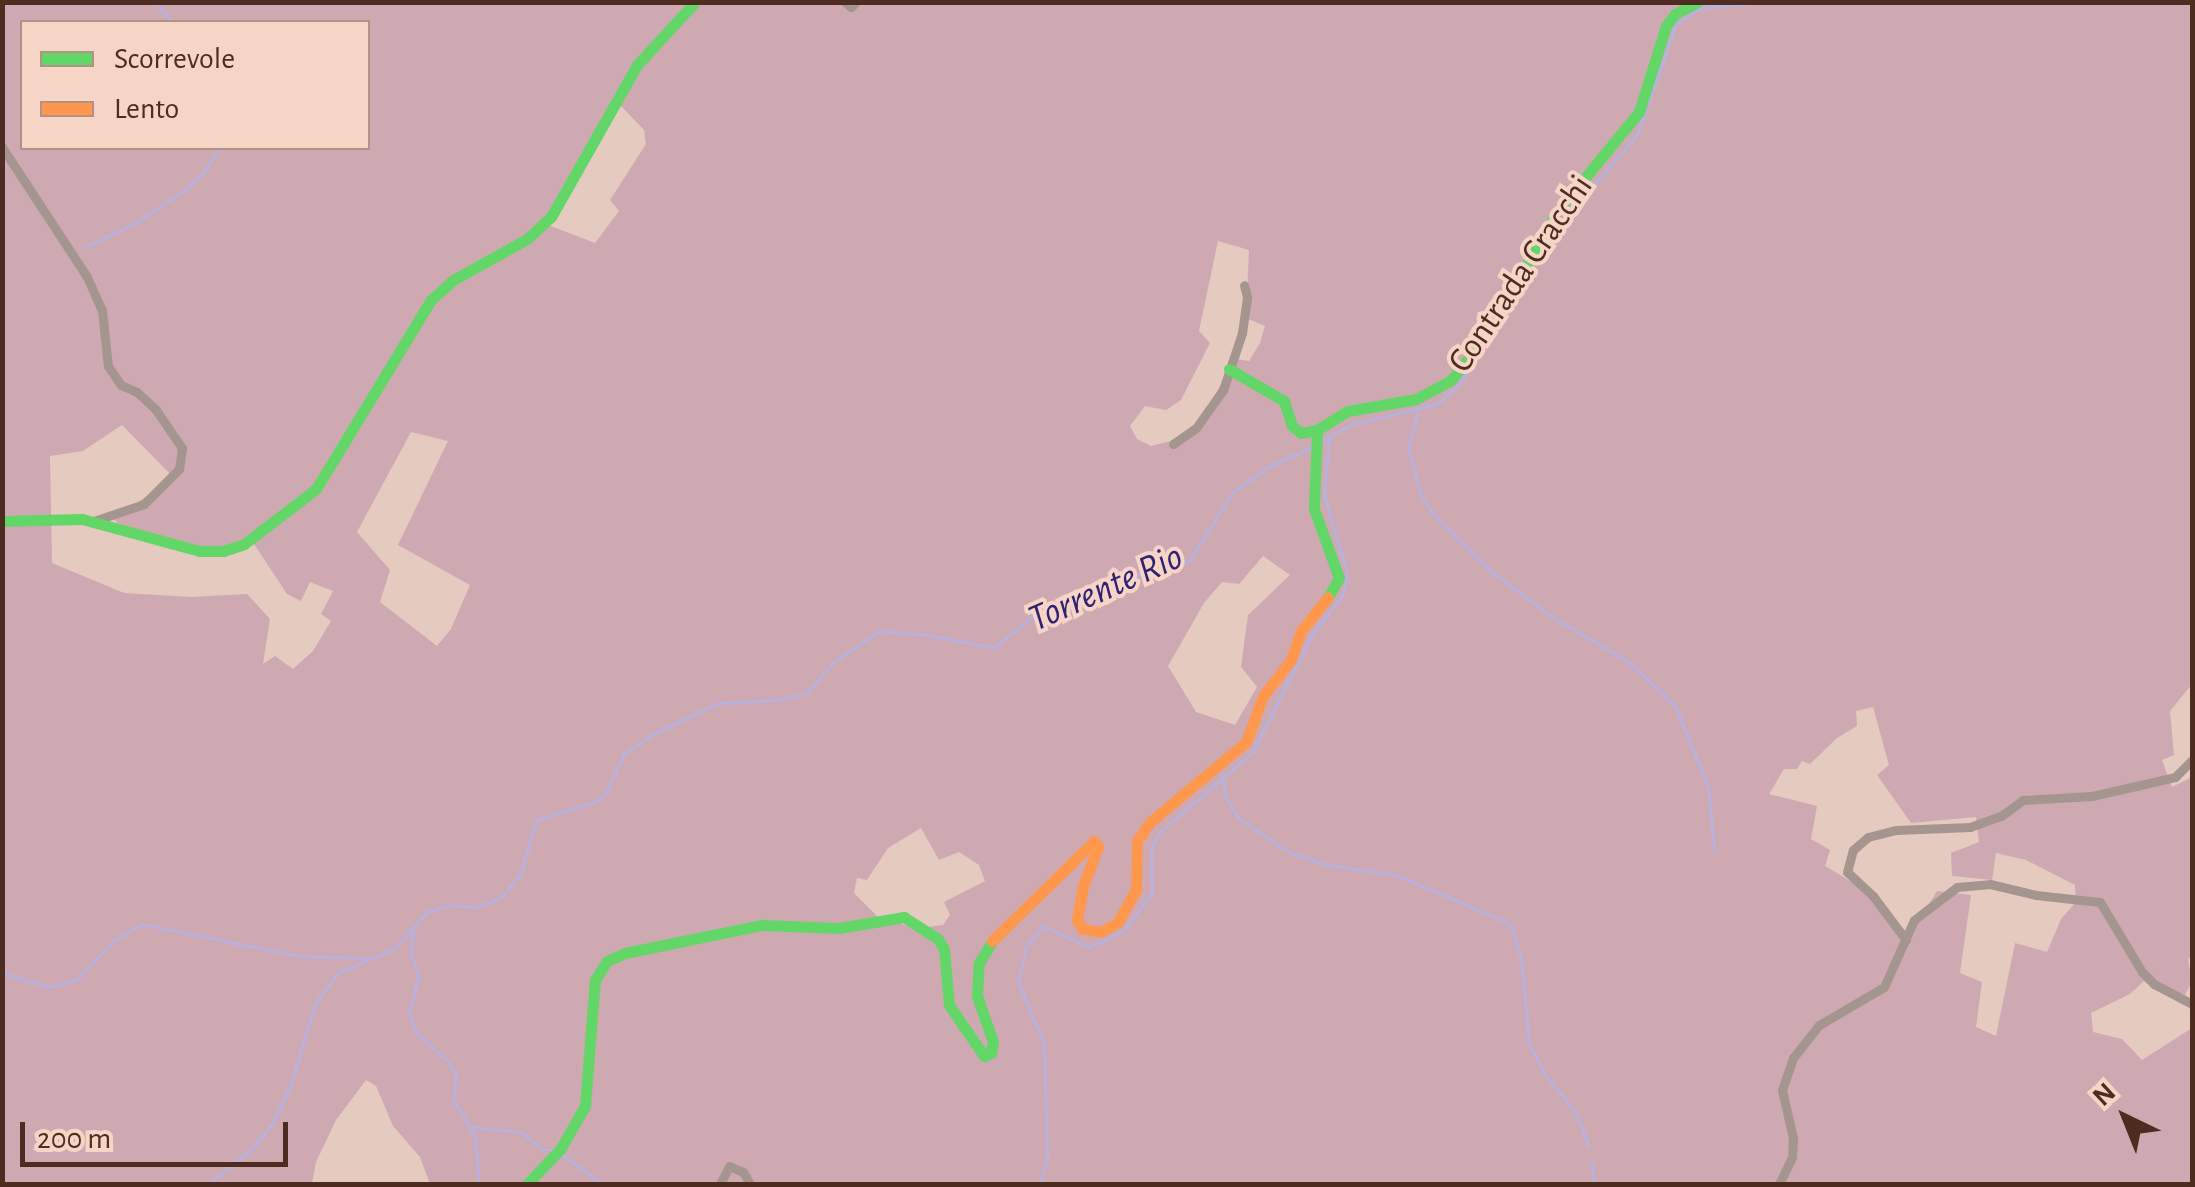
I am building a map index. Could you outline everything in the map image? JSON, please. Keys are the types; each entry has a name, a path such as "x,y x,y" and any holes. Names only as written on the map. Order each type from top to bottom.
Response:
{"street":[{"path":"2,521 92,522 178,547 224,552 244,544 316,489 431,300 452,280 526,238 551,217 637,65 696,2"},
{"path":"846,2 851,7 856,2"},
{"name":"Contrada Cracchi","path":"1318,438 1348,411 1416,399 1451,380 1487,335 1556,212 1639,112 1666,26 1676,14 1698,2"},
{"path":"2,146 87,277 102,310 108,366 120,385 137,392 156,410 182,448 179,469 144,504 92,522"},
{"path":"1173,444 1214,406 1242,333 1247,298 1244,285"},
{"path":"527,1184 561,1148 585,1106 595,980 608,960 624,953 762,925 838,928 904,917 938,939 944,949 949,1005 984,1056 991,1053 992,1042 977,996 979,963 994,940 1069,870 1094,840 1098,847 1083,886 1077,920 1083,928 1101,932 1118,922 1136,889 1138,841 1149,822 1246,742 1264,696 1292,660 1301,631 1339,578 1314,509 1318,438 1296,431 1284,400 1229,369"},
{"path":"114,528 129,510"},
{"path":"1906,940 1873,896 1846,872 1853,850 1868,837 1896,830 1970,826 2001,816 2022,800 2092,796 2175,777 2192,760"},
{"path":"1779,1184 1792,1157 1793,1138 1782,1090 1793,1058 1819,1025 1884,987 1924,908 1957,887 1990,884 2036,895 2094,899 2108,910 2154,984 2192,1004"},
{"path":"720,1184 729,1166 743,1172 750,1184"}],"shaded area":[{"path":"2,3 2192,3 2192,684 2170,711 2174,755 2162,760 2172,787 2192,777 2192,955 2188,959 2192,982 2185,995 2144,981 2130,994 2091,1013 2093,1032 2122,1039 2142,1060 2192,1028 2192,1184 430,1184 420,1157 393,1126 376,1086 366,1080 336,1120 316,1162 312,1184 3,1184","holes":["617,102 644,130 646,144 610,200 619,211 595,243 543,223","1218,241 1249,250 1246,318 1265,326 1260,343 1249,361 1236,359 1200,420 1179,439 1151,446 1137,439 1130,426 1145,406 1166,410 1181,400 1210,343 1199,331","122,425 174,478 114,518 122,530 207,552 250,538 287,594 301,601 310,582 333,591 321,614 331,621 313,651 293,669 275,656 263,664 270,619 247,594 191,597 124,593 52,563 50,456 83,451","411,432 448,441 398,545 470,585 451,629 437,646 380,602 390,570 357,532","1263,556 1290,575 1248,615 1241,667 1257,687 1235,725 1196,712 1168,666 1204,603 1222,582 1239,584","1873,707 1889,765 1877,775 1911,823 1976,817 1979,842 1951,853 1952,876 1992,880 1996,853 2026,860 2075,885 2076,902 2061,919 2047,952 2015,943 1996,1036 1976,1027 1982,982 1960,973 1971,895 1937,891 1909,937 1877,897 1825,866 1830,850 1811,839 1817,806 1769,794 1784,769 1797,769 1802,761 1810,764 1837,738 1857,726 1856,711","921,828 939,860 959,852 979,865 985,881 944,902 950,915 943,925 920,928 881,920 854,893 857,878 867,880 888,848"]}],"waterway":[{"path":"156,2 170,20"},
{"name":"Torrente Rio","path":"1536,260 1565,217 1637,135 1676,24 1700,8 1767,2"},
{"path":"84,248 137,222 184,191 203,173 218,150"},
{"name":"Torrente Rio","path":"1320,442 1353,424 1437,404 1460,384 1480,352"},
{"path":"1418,413 1409,450 1421,493 1433,514 1490,570 1551,616 1629,662 1675,705 1708,785 1715,850"},
{"path":"1040,1184 1047,1157 1044,1044 1018,982 1026,947 1043,926 1090,947 1123,931 1152,893 1151,849 1158,834 1252,753 1311,636 1343,595 1347,573 1324,496 1329,437"},
{"name":"Torrente Rio","path":"208,1184 251,1150 273,1123 290,1086 316,1002 338,973 393,949 429,911 450,905 475,907 501,898 521,873 536,820 596,802 607,791 624,754 655,733 719,703 778,700 807,693 834,662 879,631 929,635 994,648 1039,611 1073,610 1113,583 1189,561 1233,492 1268,467 1314,446"},
{"path":"1222,775 1226,798 1239,818 1289,852 1328,865 1397,875 1511,924 1521,956 1530,1045 1544,1073 1576,1112 1589,1146"},
{"path":"2,973 49,987 78,979 113,941 142,924 299,956 364,958"},
{"path":"414,928 411,951 419,978 409,1012 416,1032 449,1062 456,1075 454,1100 476,1137 479,1184"},
{"path":"472,1127 521,1132 543,1150 553,1150"},
{"path":"560,1153 603,1184"},
{"path":"1592,1164 1594,1184"}],"traffic: fast":[{"path":"2,521 82,519 200,551 223,551 244,544 316,489 431,300 453,280 527,239 551,217 637,65 695,2"},
{"path":"1229,369 1284,401 1292,426 1301,433 1317,430 1348,411 1416,399 1451,380 1487,335 1556,213 1639,112 1666,26 1675,14 1698,2"},
{"path":"1317,430 1314,509 1339,578 1328,597"},
{"path":"527,1184 561,1148 585,1106 595,980 607,961 625,953 762,925 839,928 904,917 938,939 944,949 949,1005 984,1056 991,1053 993,1042 977,996 979,963 992,941"}],"traffic: slow":[{"path":"992,941 1094,841 1098,847 1083,886 1077,920 1083,929 1101,932 1118,922 1136,889 1137,841 1149,823 1246,742 1263,696 1291,660 1301,631 1328,597"}]}
